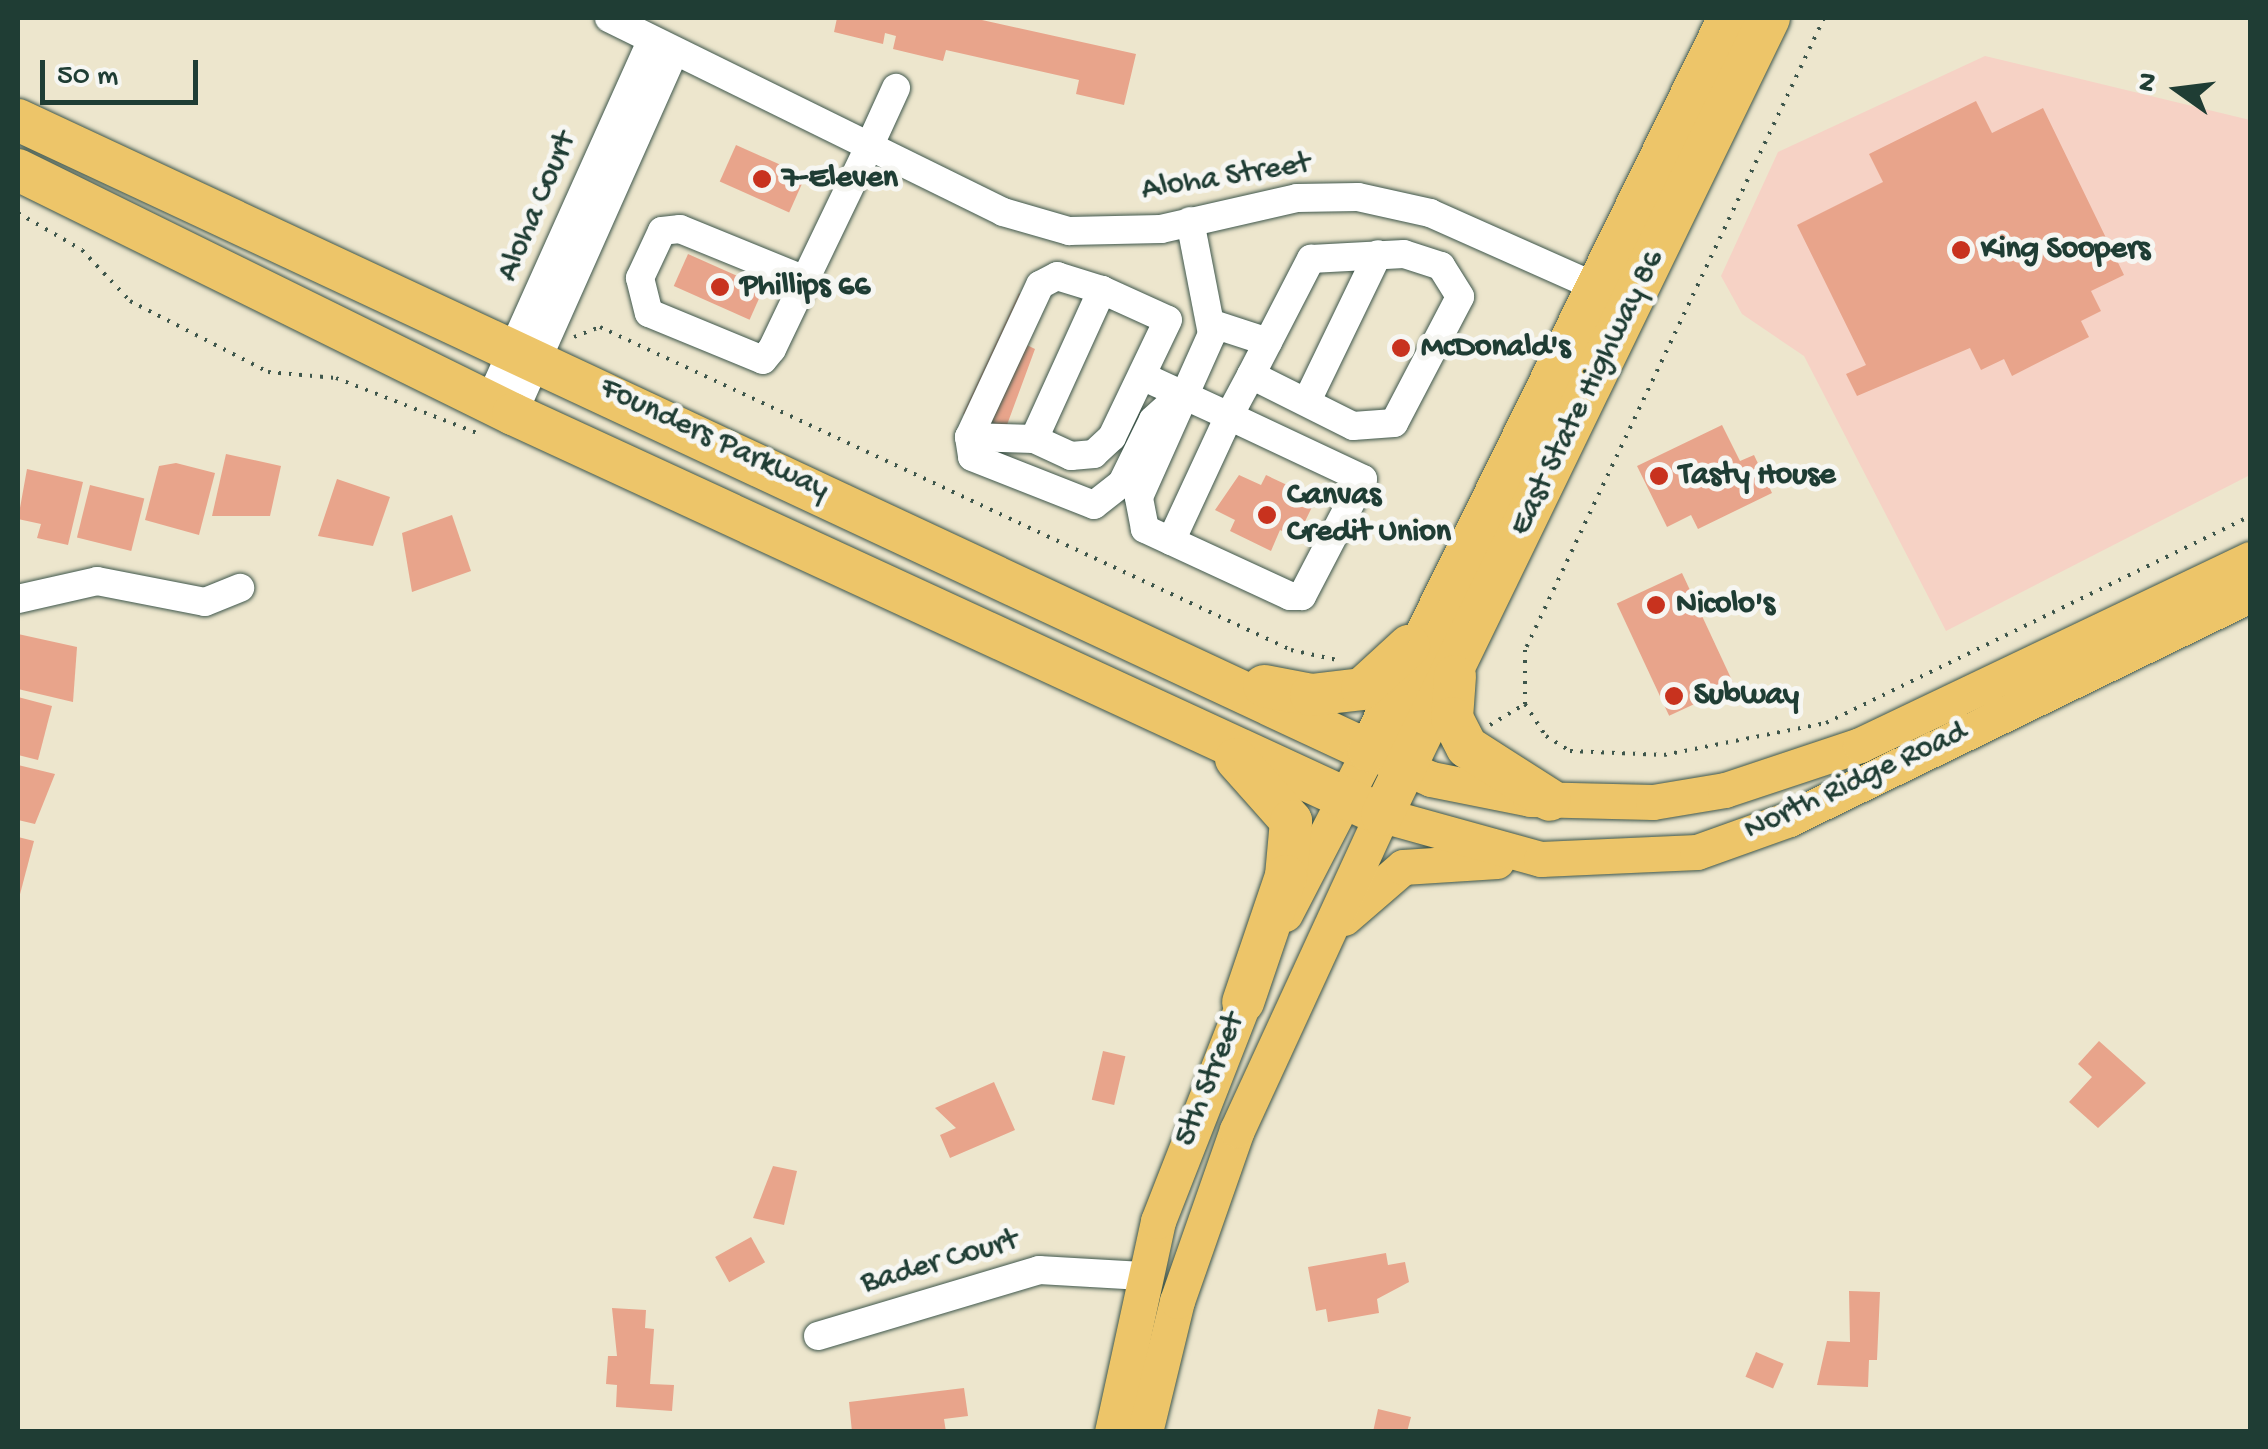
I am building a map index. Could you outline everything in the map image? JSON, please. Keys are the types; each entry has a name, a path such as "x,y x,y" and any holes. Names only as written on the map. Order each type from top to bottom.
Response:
{"highway":[{"name":"East State Highway 86","path":"1458,617 1596,288 1729,18"},
{"name":"East State Highway 86","path":"1388,760 1458,617 1769,18"},
{"name":"Founders Parkway","path":"18,120 533,346 1388,760"},
{"name":"Founders Parkway","path":"18,170 495,417 1364,806"},
{"path":"1178,658 1284,692 1353,691 1375,682 1458,617"},
{"path":"1458,617 1452,684 1455,728 1476,754 1550,800"},
{"path":"1200,730 1272,790 1291,821 1286,876 1243,1002"},
{"name":"5th Street","path":"1364,806 1388,760"}],"main road":[{"name":"North Ridge Road","path":"1388,760 1550,800 1653,802 1792,772 2250,559"},
{"name":"North Ridge Road","path":"1364,806 1542,859 1647,860 1766,828 2250,595"},
{"name":"5th Street","path":"1145,1432 1188,1270 1320,944 1364,806"},
{"name":"5th Street","path":"1112,1432 1144,1276 1243,1002 1265,955 1364,806"},
{"path":"1320,944 1403,867 1542,859"},
{"path":"1188,1270 1178,1255 1181,1216 1265,955"},
{"path":"1127,1432 1154,1302 1144,1276"}],"street":[{"name":"Aloha Street","path":"609,18 1003,212 1069,230 1190,221 1297,198 1386,201 1596,288"},
{"name":"Aloha Court","path":"495,417 533,346 662,46"},
{"name":"Aloha Court","path":"533,346 662,46"},
{"path":"805,280 680,229 662,231 640,278 649,313 763,360 805,280 896,88"},
{"path":"1142,376 1184,396 1229,416 1363,480 1311,591 1290,596 1171,541 1136,513 1184,396 1213,324 1190,221"},
{"path":"1314,404 1378,254"},
{"path":"1171,541 1229,416 1310,258 1378,254 1441,266 1458,283 1452,318 1403,408 1384,428 1353,426 1251,375"},
{"path":"1057,276 1102,290 1168,320 1142,376 1094,454 1071,456 1034,440 969,437 1040,285 1057,276"},
{"path":"1034,440 1102,290"},
{"path":"1213,324 1268,342"},
{"path":"969,437 982,464 1094,505 1122,483 1160,412 1184,396"},
{"path":"18,599 97,581 206,602 240,588"},
{"name":"Bader Court","path":"818,1336 1039,1270 1144,1276"}],"path":[{"path":"1824,18 1524,650 1525,704 1546,736 1570,751 1664,754 1826,723 2250,516"},
{"path":"18,213 82,250 130,301 268,372 336,378 495,417"},
{"path":"533,346 567,340 600,327 1290,650 1341,657 1353,691"}],"shaded area":[{"path":"1985,56 2250,120 2250,475 1946,631 1804,356 1742,314 1721,276 1778,152"}],"building":[{"path":"837,18 973,18 1136,54 1124,105 1076,94 1079,80 946,50 943,61 893,49 896,36 885,33 883,44 834,32"},
{"name":"King Soopers","path":"1976,101 1992,133 2043,108 2124,275 2091,291 2101,311 2081,321 2089,337 2012,376 2004,359 1981,370 1970,348 1857,396 1846,374 1866,365 1797,225 1883,182 1869,154"},
{"name":"7-Eleven","path":"736,145 805,176 789,212 720,182"},
{"name":"Phillips 66","path":"688,254 764,288 750,320 674,286"},
{"path":"1019,293 1039,303 1021,342 1035,349 1004,433 963,414"},
{"path":"1722,425 1740,461 1754,455 1772,493 1698,529 1691,515 1667,527 1637,466"},
{"path":"226,454 281,466 270,516 212,516"},
{"path":"176,463 215,473 199,535 145,520 159,466"},
{"path":"27,469 83,482 68,545 37,538 41,524 18,519"},
{"name":"Canvas Credit Union","path":"1239,475 1261,485 1266,475 1302,492 1298,500 1312,507 1297,538 1280,530 1271,551 1230,531 1235,520 1215,510"},
{"path":"337,479 390,497 373,546 318,536"},
{"path":"90,485 144,499 131,551 77,537"},
{"path":"452,515 471,571 412,592 402,533"},
{"path":"1682,573 1734,685 1669,716 1617,603"},
{"path":"18,634 77,647 73,702 18,689"},
{"path":"18,697 52,706 38,760 18,755"},
{"path":"18,765 55,774 35,824 18,820"},
{"path":"18,837 34,841 19,898 18,897"},
{"path":"2099,1041 2146,1083 2098,1128 2069,1102 2092,1077 2078,1064"},
{"path":"1103,1051 1125,1056 1114,1105 1092,1100"},
{"path":"994,1082 1015,1130 950,1158 940,1135 956,1128 935,1108"},
{"path":"773,1166 797,1171 784,1225 753,1218"},
{"path":"751,1237 765,1262 729,1282 715,1257"},
{"path":"1386,1253 1388,1265 1405,1262 1409,1282 1377,1299 1379,1313 1328,1322 1326,1309 1316,1311 1308,1267"},
{"path":"1849,1291 1880,1292 1877,1360 1869,1360 1868,1387 1817,1385 1827,1341 1850,1342"},
{"path":"612,1308 646,1310 645,1328 654,1329 650,1384 674,1385 672,1411 616,1407 617,1385 606,1384 608,1356 617,1356"},
{"path":"1756,1352 1784,1364 1773,1389 1745,1377"},
{"path":"964,1388 968,1416 944,1419 946,1432 852,1432 849,1402"},
{"path":"1378,1409 1411,1417 1407,1432 1373,1432"}],"place":[{"name":"7-Eleven","path":"762,179"},
{"name":"King Soopers","path":"1961,250"},
{"name":"Phillips 66","path":"720,287"},
{"name":"McDonald's","path":"1401,348"},
{"name":"Tasty House","path":"1659,476"},
{"name":"Canvas Credit Union","path":"1267,515"},
{"name":"Nicolo's","path":"1656,605"},
{"name":"Subway","path":"1674,696"}]}
